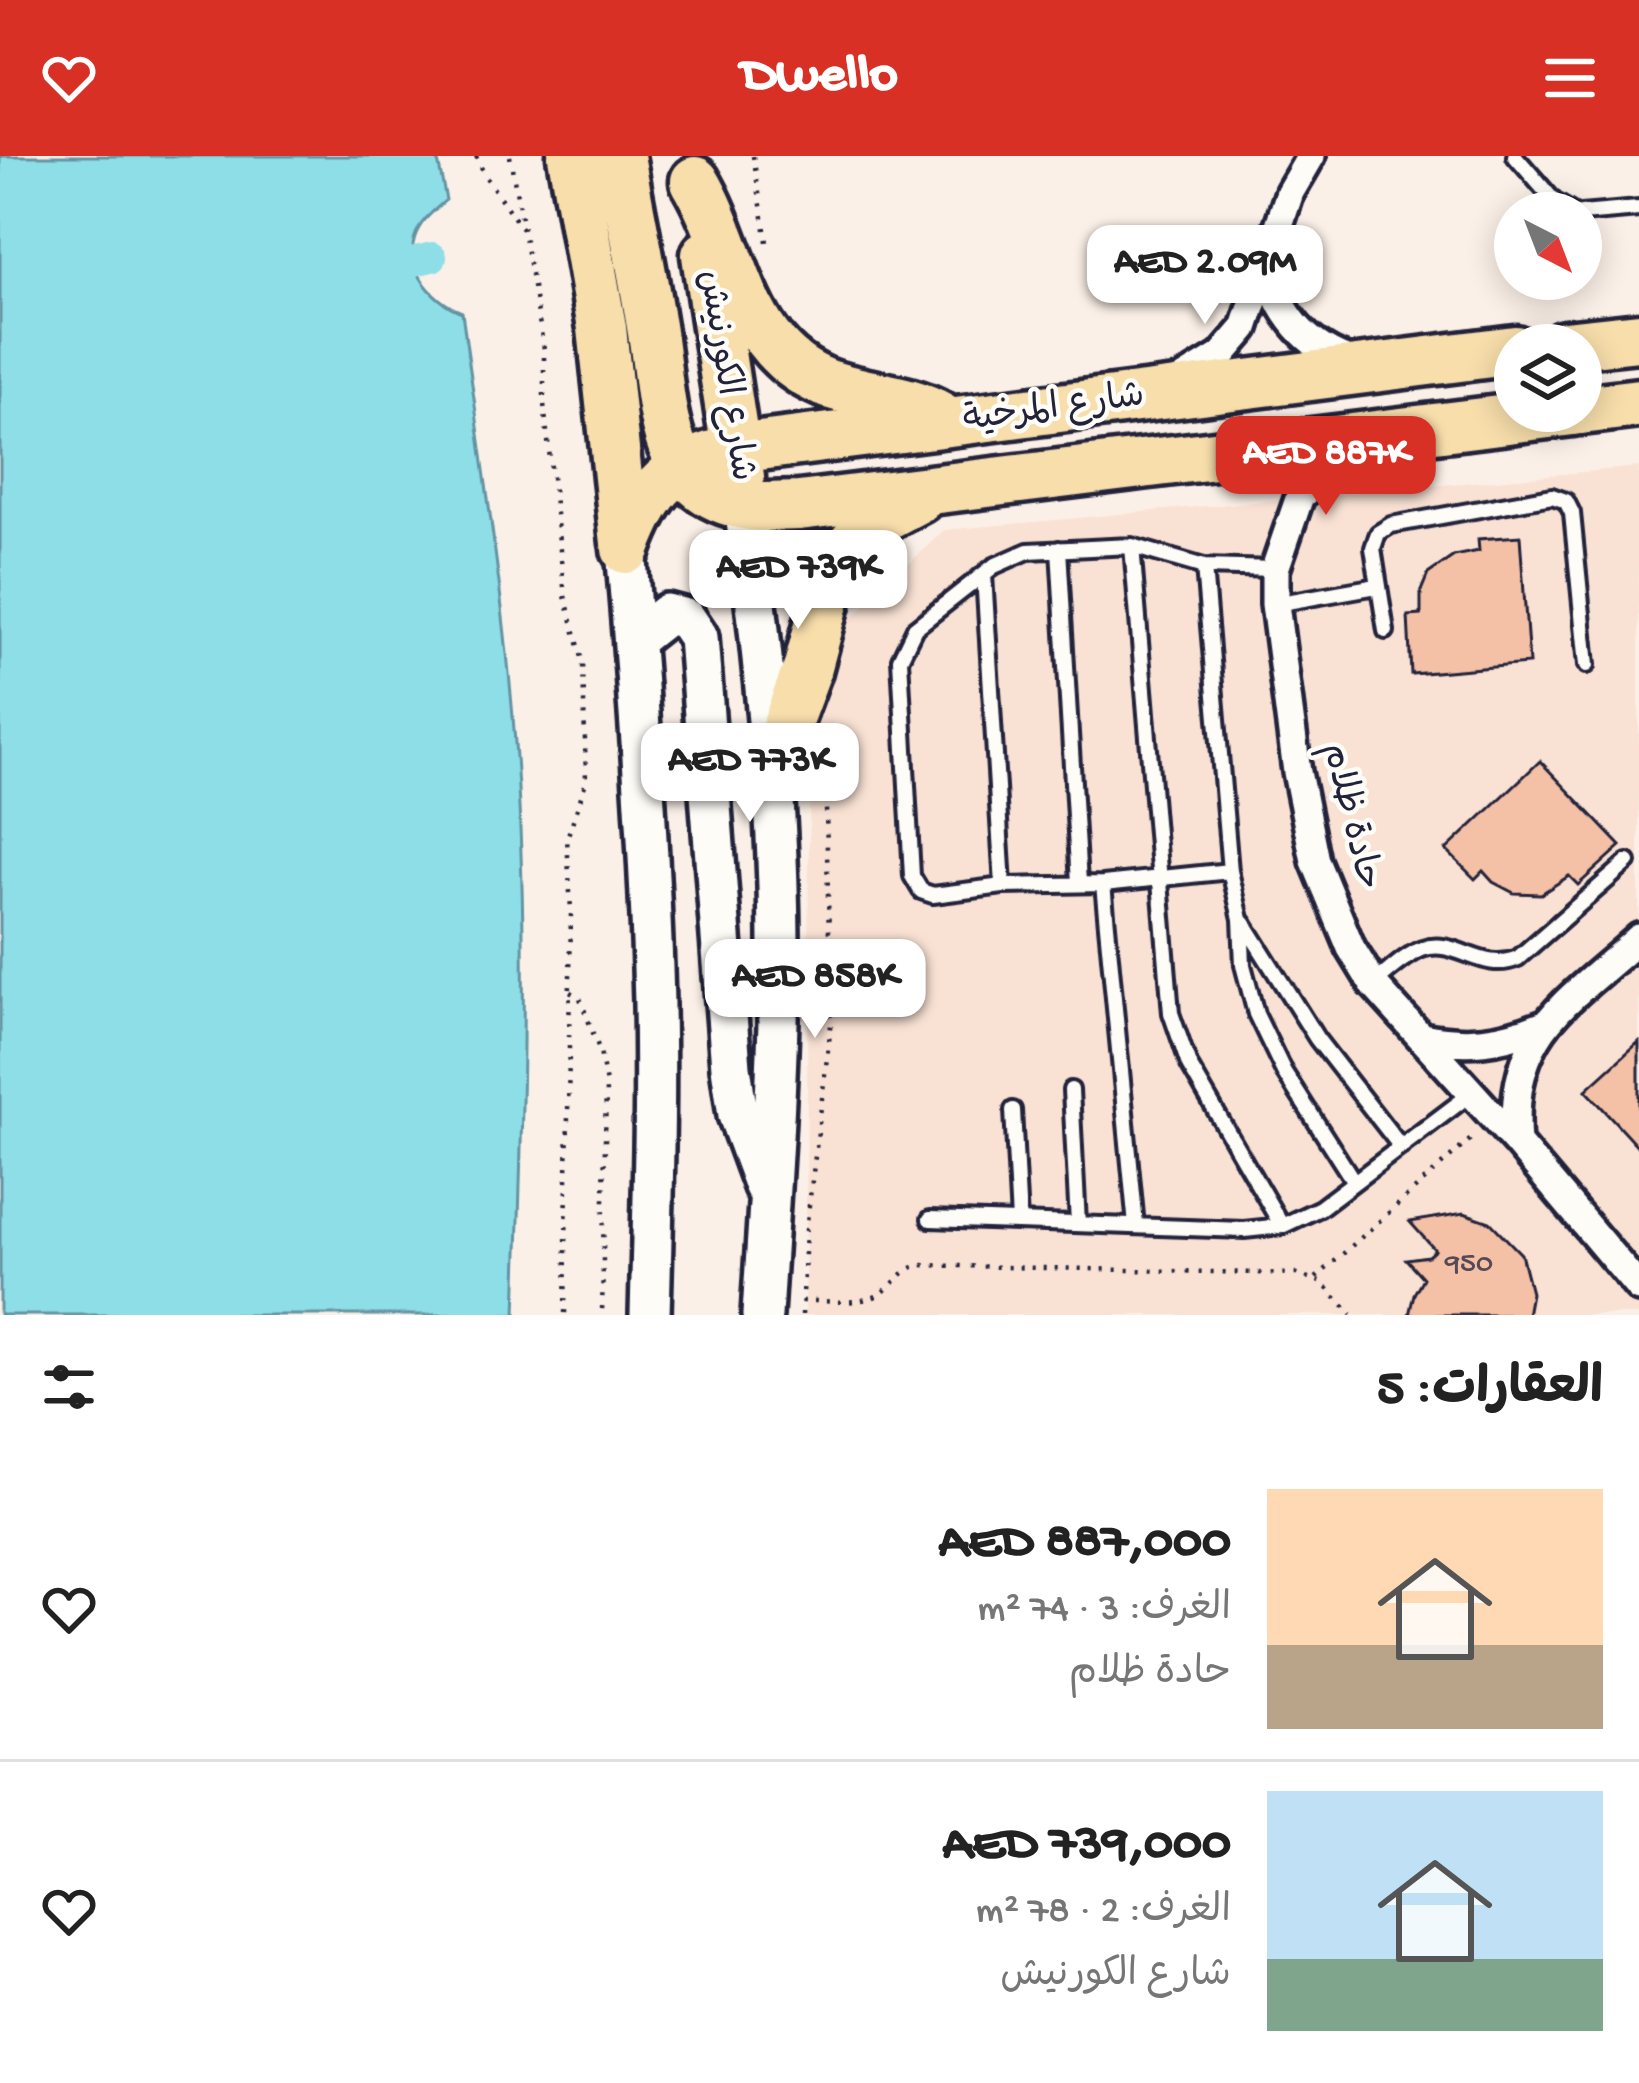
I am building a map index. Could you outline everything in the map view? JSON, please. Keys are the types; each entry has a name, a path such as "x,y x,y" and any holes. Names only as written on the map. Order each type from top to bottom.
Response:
{"highway":[{"path":"572,156 612,406 626,548"},
{"path":"620,156 654,340 665,429 682,465 705,488 744,506"},
{"path":"693,169 745,302 774,345 820,380 857,394 914,406 952,424"},
{"name":"شارع الكورنيش","path":"693,169 744,506"},
{"path":"1602,341 1639,337"},
{"name":"شارع المرخية","path":"682,465 736,449 1494,352"},
{"name":"شارع المرخية","path":"1602,408 1639,403"},
{"name":"شارع المرخية","path":"744,506 799,506 1494,421"},
{"path":"626,548 650,495 682,465"},
{"path":"771,767 807,670 832,578 848,549 870,524 933,489"}],"main road":[{"name":"شارع الكورنيش","path":"744,506 760,625 771,767 778,965 762,1315"},
{"path":"626,548 653,971 650,1315"},
{"path":"634,640 667,614 686,619 698,638 731,1067 750,1155 769,1196"}],"street":[{"path":"1155,396 1201,370 1235,343 1255,308 1290,192 1311,156"},
{"path":"1267,265 1280,303 1298,330 1320,349 1364,366"},
{"name":"حادة ظلام","path":"1371,436 1300,496 1275,569 1275,604 1297,772 1315,861 1351,948 1373,984 1517,1143 1639,1288"},
{"path":"1517,1143 1517,1080 1542,1025 1639,938"},
{"path":"1422,1037 1484,1043 1542,1025"}],"lane":[{"path":"1515,156 1546,192"},
{"path":"1602,212 1639,209"},
{"path":"1386,631 1374,540 1384,528 1560,497 1572,513 1587,665"},
{"path":"1230,871 1103,884 1003,886 934,896 921,891 912,876 900,670 903,648 915,628 1017,555 1132,546 1204,567 1275,569"},
{"path":"1132,546 1165,984 1178,1040 1282,1226"},
{"path":"1059,549 1079,883"},
{"path":"1204,567 1230,871 1256,1015 1284,1072 1354,1182"},
{"path":"984,575 1003,886"},
{"path":"1275,604 1377,586"},
{"path":"1373,984 1422,949 1450,948 1495,964 1518,958 1628,862"},
{"path":"1103,884 1136,1226"},
{"path":"1241,919 1317,1039 1401,1147"},
{"path":"1071,1090 1078,1224"},
{"path":"930,1219 1244,1230 1282,1226 1320,1208 1472,1093"},
{"path":"1013,1110 1019,1222"}],"path":[{"path":"476,156 526,234"},
{"path":"511,156 544,350 544,404 565,596 583,662 586,782 566,850 571,911 565,1315"},
{"path":"753,156 768,248"},
{"path":"802,1315 806,1230 831,1025 825,765"},
{"path":"570,992 580,998 605,1073 602,1315"},
{"path":"1316,1278 1495,1118"},
{"path":"802,1301 866,1300 882,1293 901,1272 919,1265 1297,1274 1316,1278 1352,1315"}],"shaded area":[{"path":"1639,467 1639,1315 805,1315 810,713 829,640 944,530"}],"water":[{"path":"0,156 437,156 446,200 419,228 413,254 429,290 462,312 500,590 516,757 523,966 516,1315 0,1315"}],"building":[{"path":"1520,536 1529,664 1411,674 1408,616 1421,615 1421,591 1428,574 1454,556 1479,551 1478,539"},
{"path":"1540,761 1621,846 1578,885 1569,876 1541,894 1514,893 1483,871 1475,879 1446,850"},
{"path":"1639,1042 1639,1148 1586,1090"},
{"path":"1464,1213 1490,1222 1521,1254 1531,1293 1527,1315 1409,1315 1423,1278 1406,1259 1428,1256 1435,1250 1410,1222"}],"waterway":[{"path":"415,261 432,257"}]}
